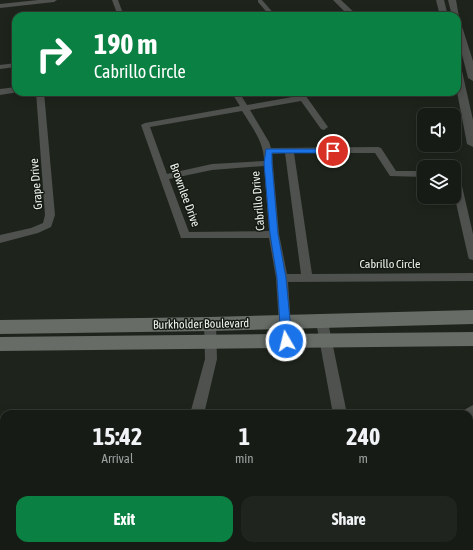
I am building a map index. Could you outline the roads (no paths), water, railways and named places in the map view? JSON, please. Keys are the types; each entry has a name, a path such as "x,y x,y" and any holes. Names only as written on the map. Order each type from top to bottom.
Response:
{"main road":[{"name":"Burkholder Boulevard","path":"0,328 322,322 473,317"},
{"path":"368,339 396,330 473,328"},
{"name":"Burkholder Boulevard","path":"0,344 473,339"}],"street":[{"path":"0,6 54,0"},
{"path":"115,0 120,12"},
{"path":"337,0 350,12"},
{"path":"440,0 443,12"},
{"path":"452,0 455,12"},
{"path":"260,1 270,12"},
{"path":"461,42 473,77"},
{"path":"0,67 12,66"},
{"path":"461,74 473,77"},
{"path":"0,92 12,90"},
{"path":"461,91 473,144"},
{"name":"Grape Drive","path":"0,238 34,231 47,226 50,215 40,96"},
{"name":"Cabrillo Drive","path":"237,96 268,151 274,234 282,278 286,341"},
{"path":"244,108 297,96"},
{"path":"302,96 324,127"},
{"name":"Brownlee Drive","path":"244,108 145,125 185,236 274,234"},
{"path":"268,151 378,150 393,174 417,174"},
{"path":"289,151 307,277"},
{"path":"164,177 212,167 268,163"},
{"path":"461,204 473,256"},
{"name":"Cabrillo Circle","path":"282,278 473,277"},
{"path":"322,322 339,410"},
{"path":"198,410 212,359 210,324"}]}
